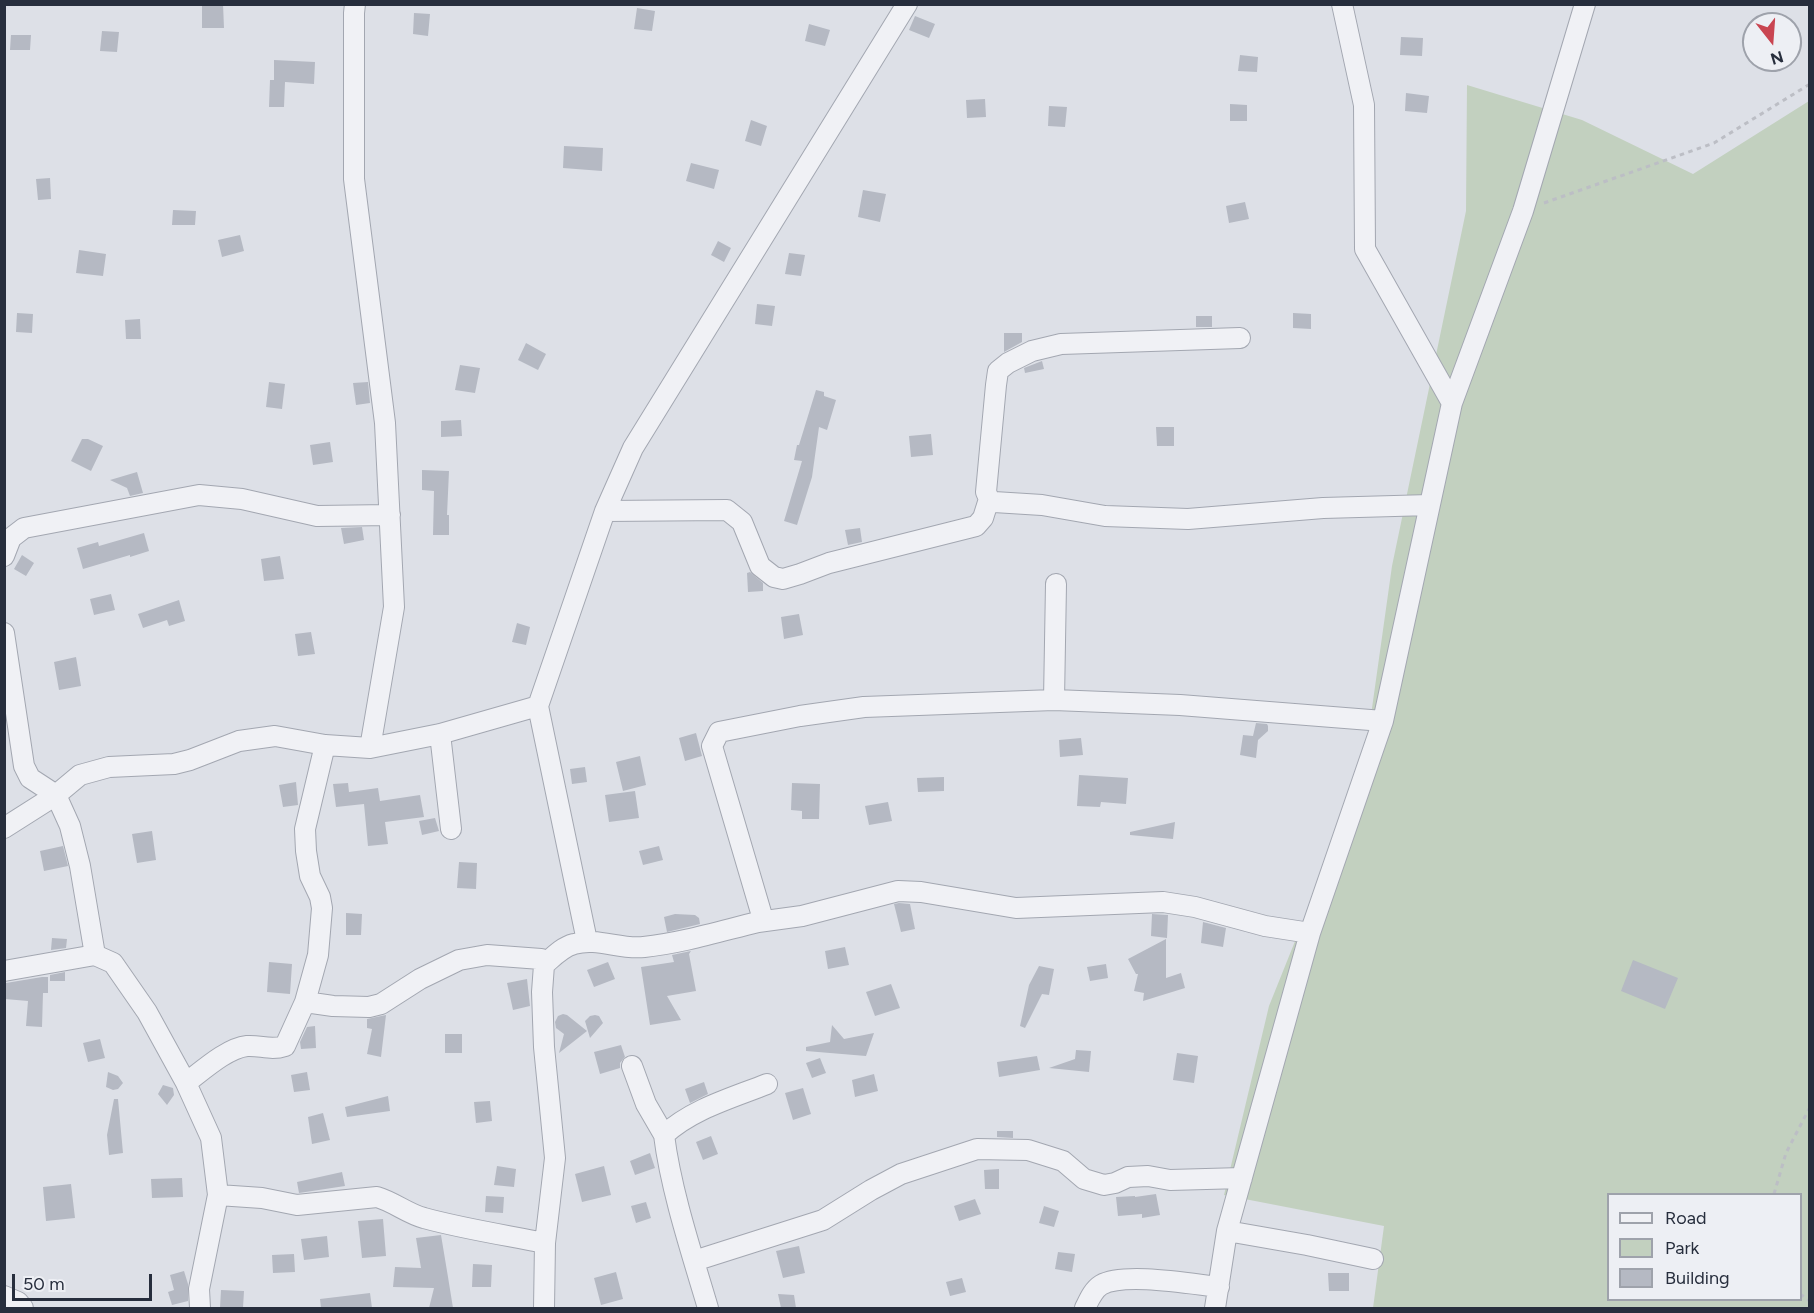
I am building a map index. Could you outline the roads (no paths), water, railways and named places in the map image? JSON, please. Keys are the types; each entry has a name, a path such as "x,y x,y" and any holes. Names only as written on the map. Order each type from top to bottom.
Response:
{"street":[{"path":"355,4 354,179 385,423 394,607 370,748"},
{"path":"587,941 538,706 605,511 633,448 907,4"},
{"path":"1342,4 1364,105 1365,249 1452,403"},
{"path":"1215,1308 1227,1232 1310,933 1383,721 1452,403 1523,211 1585,4"},
{"path":"1240,338 1061,344 1032,351 1008,363 998,371 996,385 986,492 989,499 994,502 1042,505 1105,516 1188,519 1323,508 1430,505"},
{"path":"4,556 11,538 24,528 199,495 242,499 317,516 390,515"},
{"path":"605,511 727,510 742,522 760,566 774,577 783,579 829,562 976,526 984,518 989,499"},
{"path":"1054,700 1056,584"},
{"path":"4,633 24,766 30,778 56,795 70,826 80,866 95,955"},
{"path":"758,922 762,916 712,746 719,732 800,716 864,707 1054,700 1180,705 1383,721"},
{"path":"4,828 56,795 80,776 109,767 152,766 182,762 238,741 275,736 325,745 370,748 440,734 538,706"},
{"path":"440,734 451,829"},
{"path":"186,1083 238,1048 249,1046 275,1050 285,1046 305,1002 318,955 322,908 320,897 310,876 305,829 325,745"},
{"path":"544,965 562,949 572,944 587,941 623,947 643,947 758,922 802,916 898,891 921,892 1016,908 1163,902 1195,907 1264,926 1310,933"},
{"path":"4,972 95,955 113,963 147,1012 186,1083 211,1138 218,1195 199,1289 200,1308"},
{"path":"305,1002 369,1007 381,1004 459,960 487,955 541,958 544,965 542,992 544,1047 555,1158 545,1243 544,1308"},
{"path":"632,1066 646,1104 664,1135 668,1161 708,1308"},
{"path":"664,1135 674,1126 697,1113 767,1084"},
{"path":"694,1261 823,1220 901,1174 977,1149 1028,1150 1063,1161 1084,1179 1104,1185 1128,1177 1148,1176 1170,1180 1242,1178"},
{"path":"218,1195 262,1198 297,1205 377,1197 423,1218 545,1243"},
{"path":"1227,1232 1373,1259"},
{"path":"1085,1308 1092,1294 1100,1286 1113,1281 1156,1280 1219,1287"},
{"path":"4,1296 18,1302 22,1308"}]}
